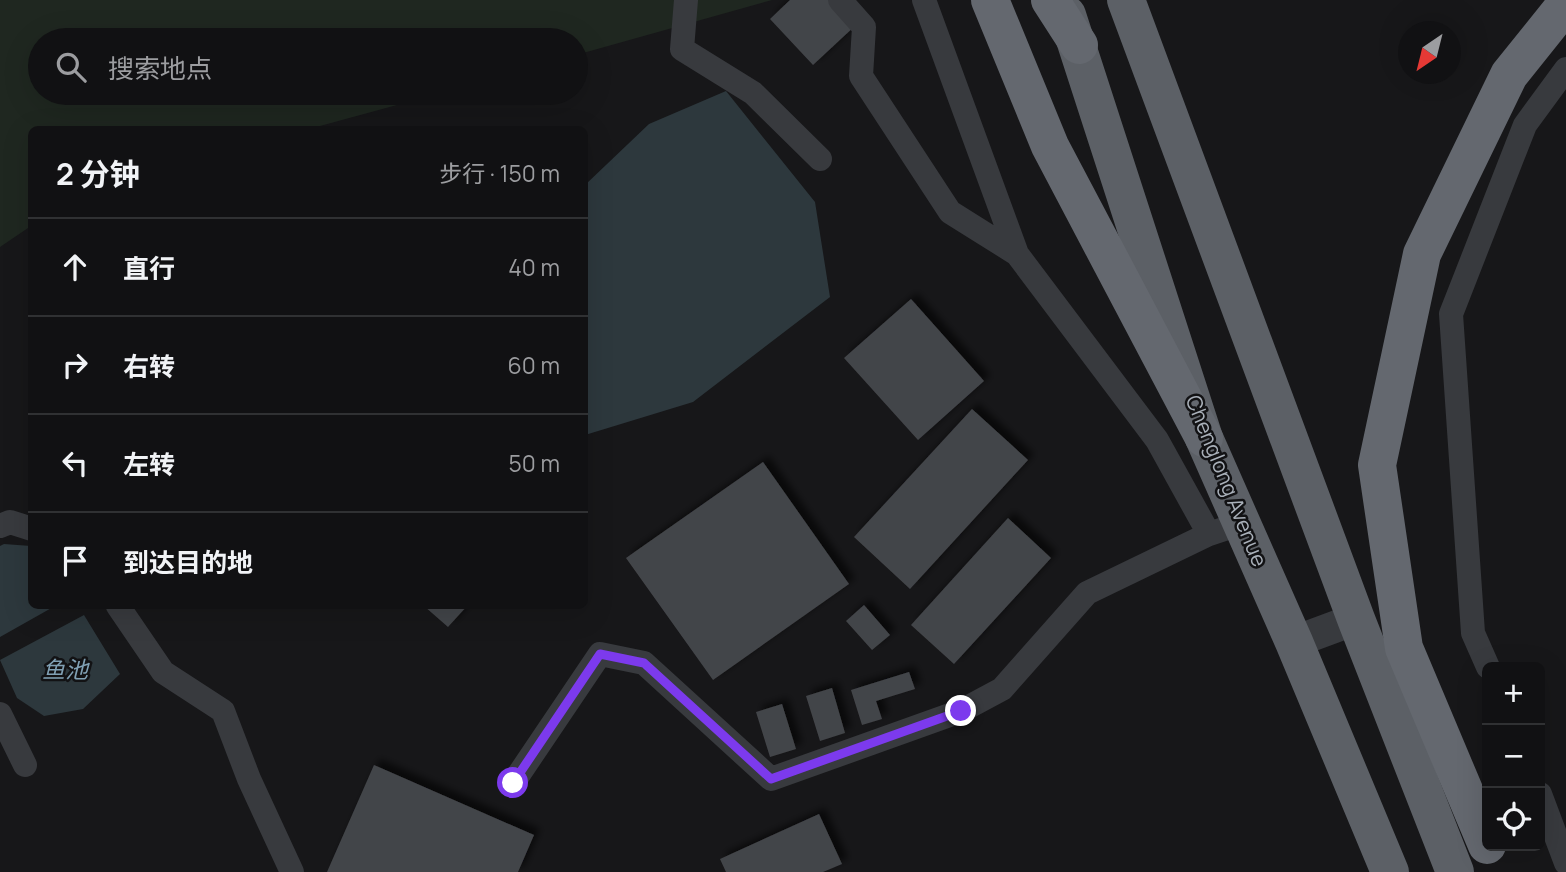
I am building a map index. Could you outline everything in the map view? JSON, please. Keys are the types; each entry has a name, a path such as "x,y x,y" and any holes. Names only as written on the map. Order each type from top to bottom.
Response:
{"highway":[{"path":"990,0 1050,146 1203,438"},
{"path":"1050,0 1079,45"},
{"name":"Chenglong Avenue","path":"1062,0 1079,45 1203,438 1225,528 1294,642 1384,870"},
{"path":"1126,0 1356,619 1455,872"},
{"path":"1482,831 1404,648 1377,465 1422,254 1509,75 1540,0"},
{"path":"1509,75 1566,4"},
{"path":"1490,851 1497,872"}],"street":[{"path":"686,0 682,49 752,93 820,159"},
{"path":"840,0 864,27 861,76 950,212 1017,254"},
{"path":"513,783 600,654 644,663 771,779 961,711 1002,689 1087,593 1225,528 1017,254 924,0"},
{"path":"1486,662 1474,633 1451,314 1525,125 1566,69"},
{"path":"0,526 10,522 28,528"},
{"path":"120,609 163,671 223,711 249,779 292,872"},
{"path":"1294,642 1356,619"},
{"path":"0,714 24,765"},
{"path":"1545,807 1566,863"}],"shaded area":[{"path":"0,0 772,0 588,52 588,28 28,28 28,105 397,105 320,126 28,126 28,228 0,247"}],"water":[{"path":"726,91 815,202 830,297 693,402 588,434 588,182 649,124"},
{"name":"鱼池","path":"0,546 28,546 28,609 50,609 0,637"},
{"name":"鱼池","path":"84,615 120,674 83,709 44,716 17,698 0,660"}],"building":[{"path":"790,0 834,0 857,24 813,65 770,19"},
{"path":"911,299 984,381 918,440 844,358"},
{"path":"972,409 1028,460 910,589 854,537"},
{"path":"763,462 849,584 713,680 626,558"},
{"path":"1008,518 1051,558 954,664 911,625"},
{"path":"864,605 890,635 872,650 846,621"},
{"path":"427,609 464,609 448,627"},
{"path":"909,672 915,689 876,701 882,719 862,725 851,690"},
{"path":"832,688 845,733 820,741 806,696"},
{"path":"782,704 796,749 770,757 756,712"},
{"path":"374,765 534,835 518,872 327,872"},
{"path":"819,814 842,864 823,872 726,872 720,859"}],"route":[{"path":"513,783 600,654 644,663 771,779 961,711"}]}
